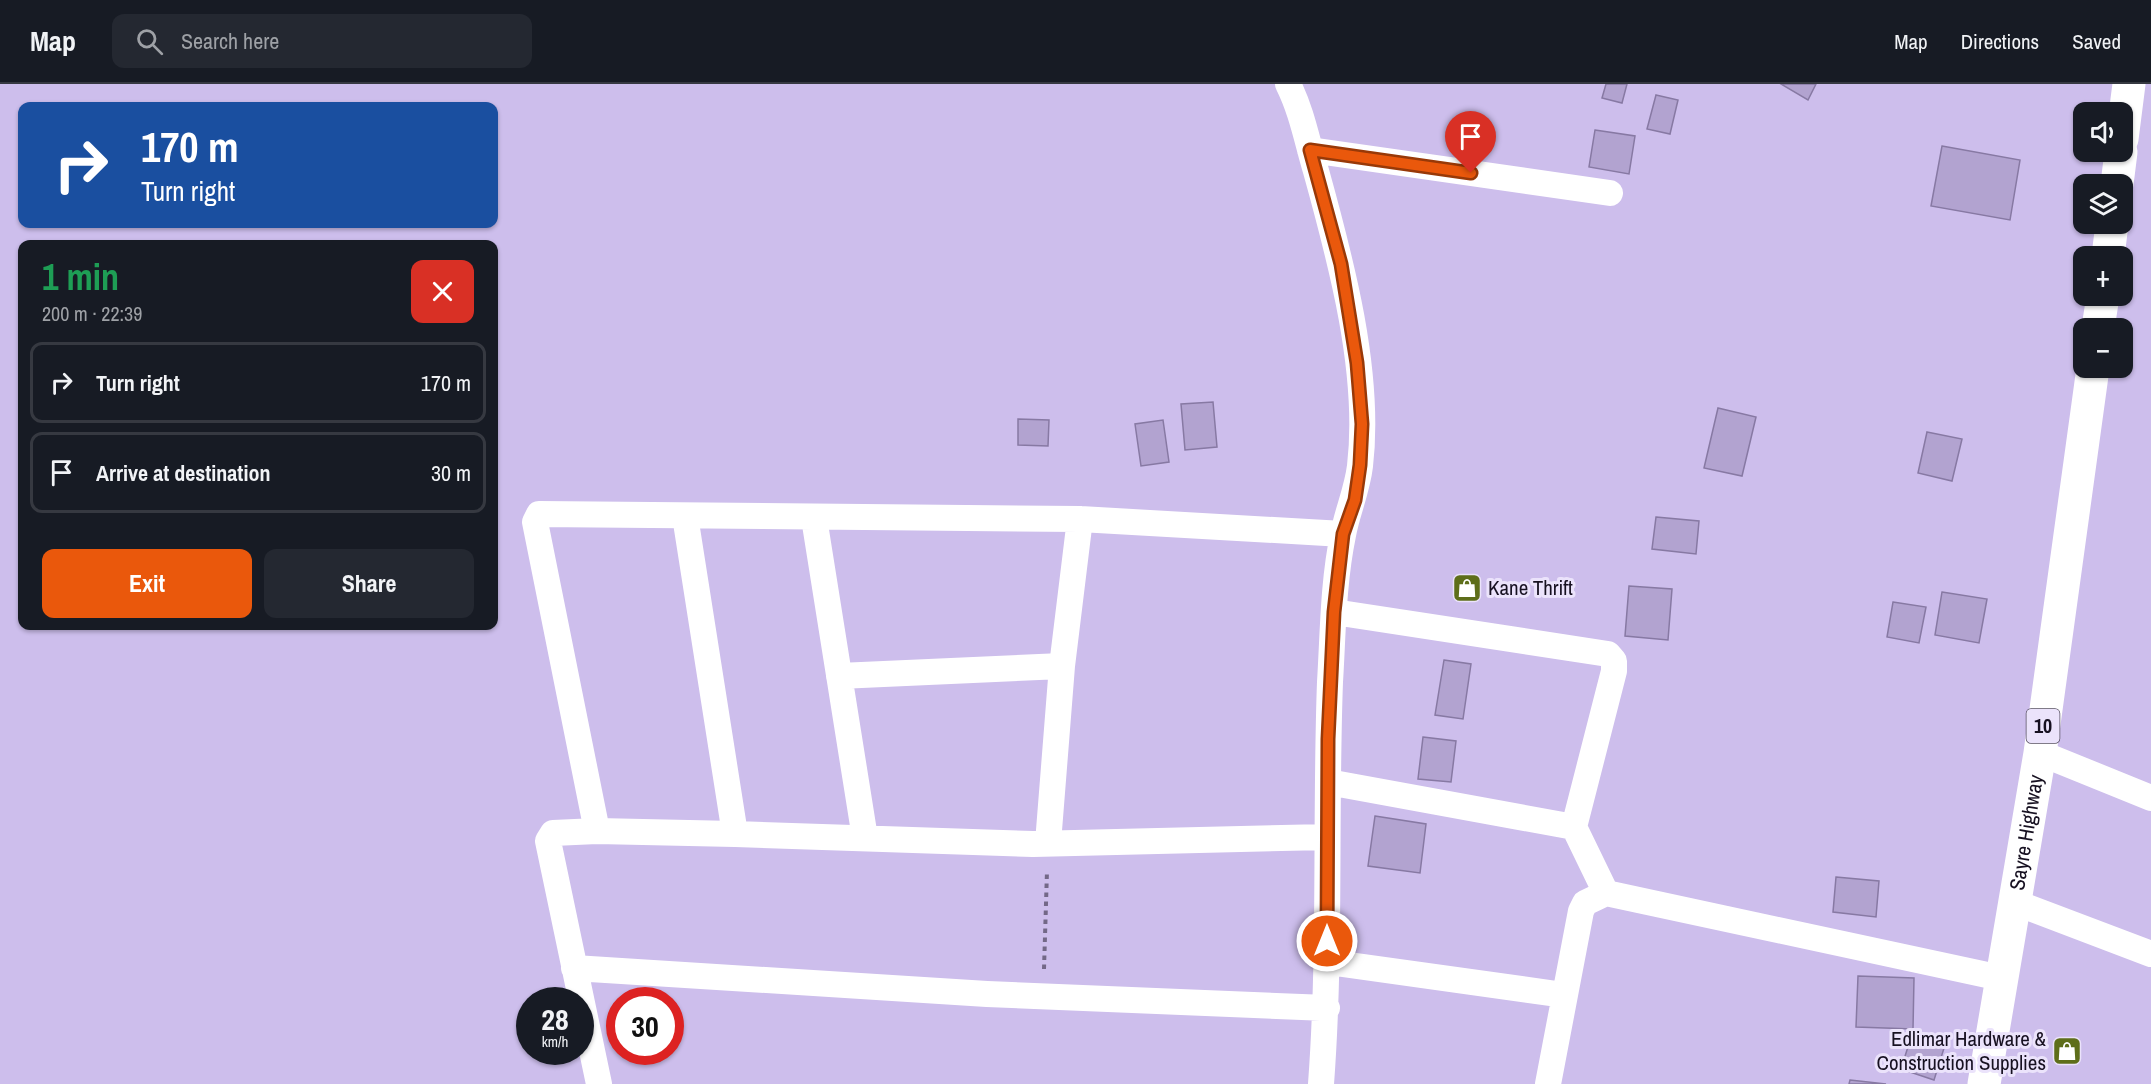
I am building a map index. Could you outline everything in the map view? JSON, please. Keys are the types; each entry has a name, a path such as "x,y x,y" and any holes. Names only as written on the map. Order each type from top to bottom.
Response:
{"highway":[{"path":"2127,102 2129,84"},
{"name":"Sayre Highway","path":"1984,1084 2040,753 2092,378"}],"street":[{"path":"1288,84 1301,111 1341,264 1360,403 1360,465 1355,500 1343,534 1334,612 1327,837 1327,1008 1322,1084"},
{"path":"1310,150 1610,193"},
{"path":"597,831 535,519 542,514 1080,519 1343,534"},
{"path":"685,516 735,834"},
{"path":"814,518 866,838"},
{"path":"1048,843 1062,666 1080,519"},
{"path":"1334,612 1608,654 1614,661 1614,671 1574,827 1606,893"},
{"path":"839,676 1062,666"},
{"path":"2040,753 2151,798"},
{"path":"1328,782 1574,827"},
{"path":"599,1084 548,841 550,835 597,831 1048,843 1327,837"},
{"path":"1548,1084 1581,911 1585,903 1606,893 2001,978"},
{"path":"2014,902 2151,954"},
{"path":"1328,962 1564,995"},
{"path":"574,968 1043,996 1327,1008"}],"path":[{"path":"1043,996 1048,843"}],"building":[{"path":"1606,84 1627,84 1622,103 1602,98"},
{"path":"1781,84 1816,84 1808,100"},
{"path":"1656,95 1678,100 1670,134 1647,129"},
{"path":"1595,130 1635,136 1629,174 1589,167"},
{"path":"1942,146 2020,160 2010,220 1931,206"},
{"path":"1213,402 1217,447 1185,450 1181,404"},
{"path":"1718,408 1756,417 1742,476 1704,468"},
{"path":"1018,419 1049,420 1048,446 1018,445"},
{"path":"1163,420 1169,462 1141,466 1135,424"},
{"path":"1927,432 1962,439 1952,481 1918,473"},
{"path":"1656,517 1699,521 1696,554 1652,549"},
{"path":"1629,586 1672,589 1668,640 1625,636"},
{"path":"1942,592 1987,599 1979,643 1935,635"},
{"path":"1893,602 1926,607 1919,643 1887,637"},
{"path":"1444,660 1471,664 1463,719 1435,715"},
{"path":"1423,737 1456,741 1451,782 1418,779"},
{"path":"1375,816 1426,824 1420,873 1368,866"},
{"path":"1836,877 1879,881 1876,917 1833,912"},
{"path":"1858,976 1914,978 1913,1029 1856,1027"},
{"path":"1912,1034 1945,1045 1934,1080 1901,1069"},
{"path":"1850,1080 1886,1084 1849,1084"}],"place":[{"name":"Kane Thrift","path":"1467,588"},
{"name":"Edlimar Hardware & Construction Supplies","path":"2067,1051"}],"route":[{"path":"1327,941 1328,739 1334,612 1343,534 1355,500 1362,424 1357,363 1341,264 1310,150 1471,173"}]}
